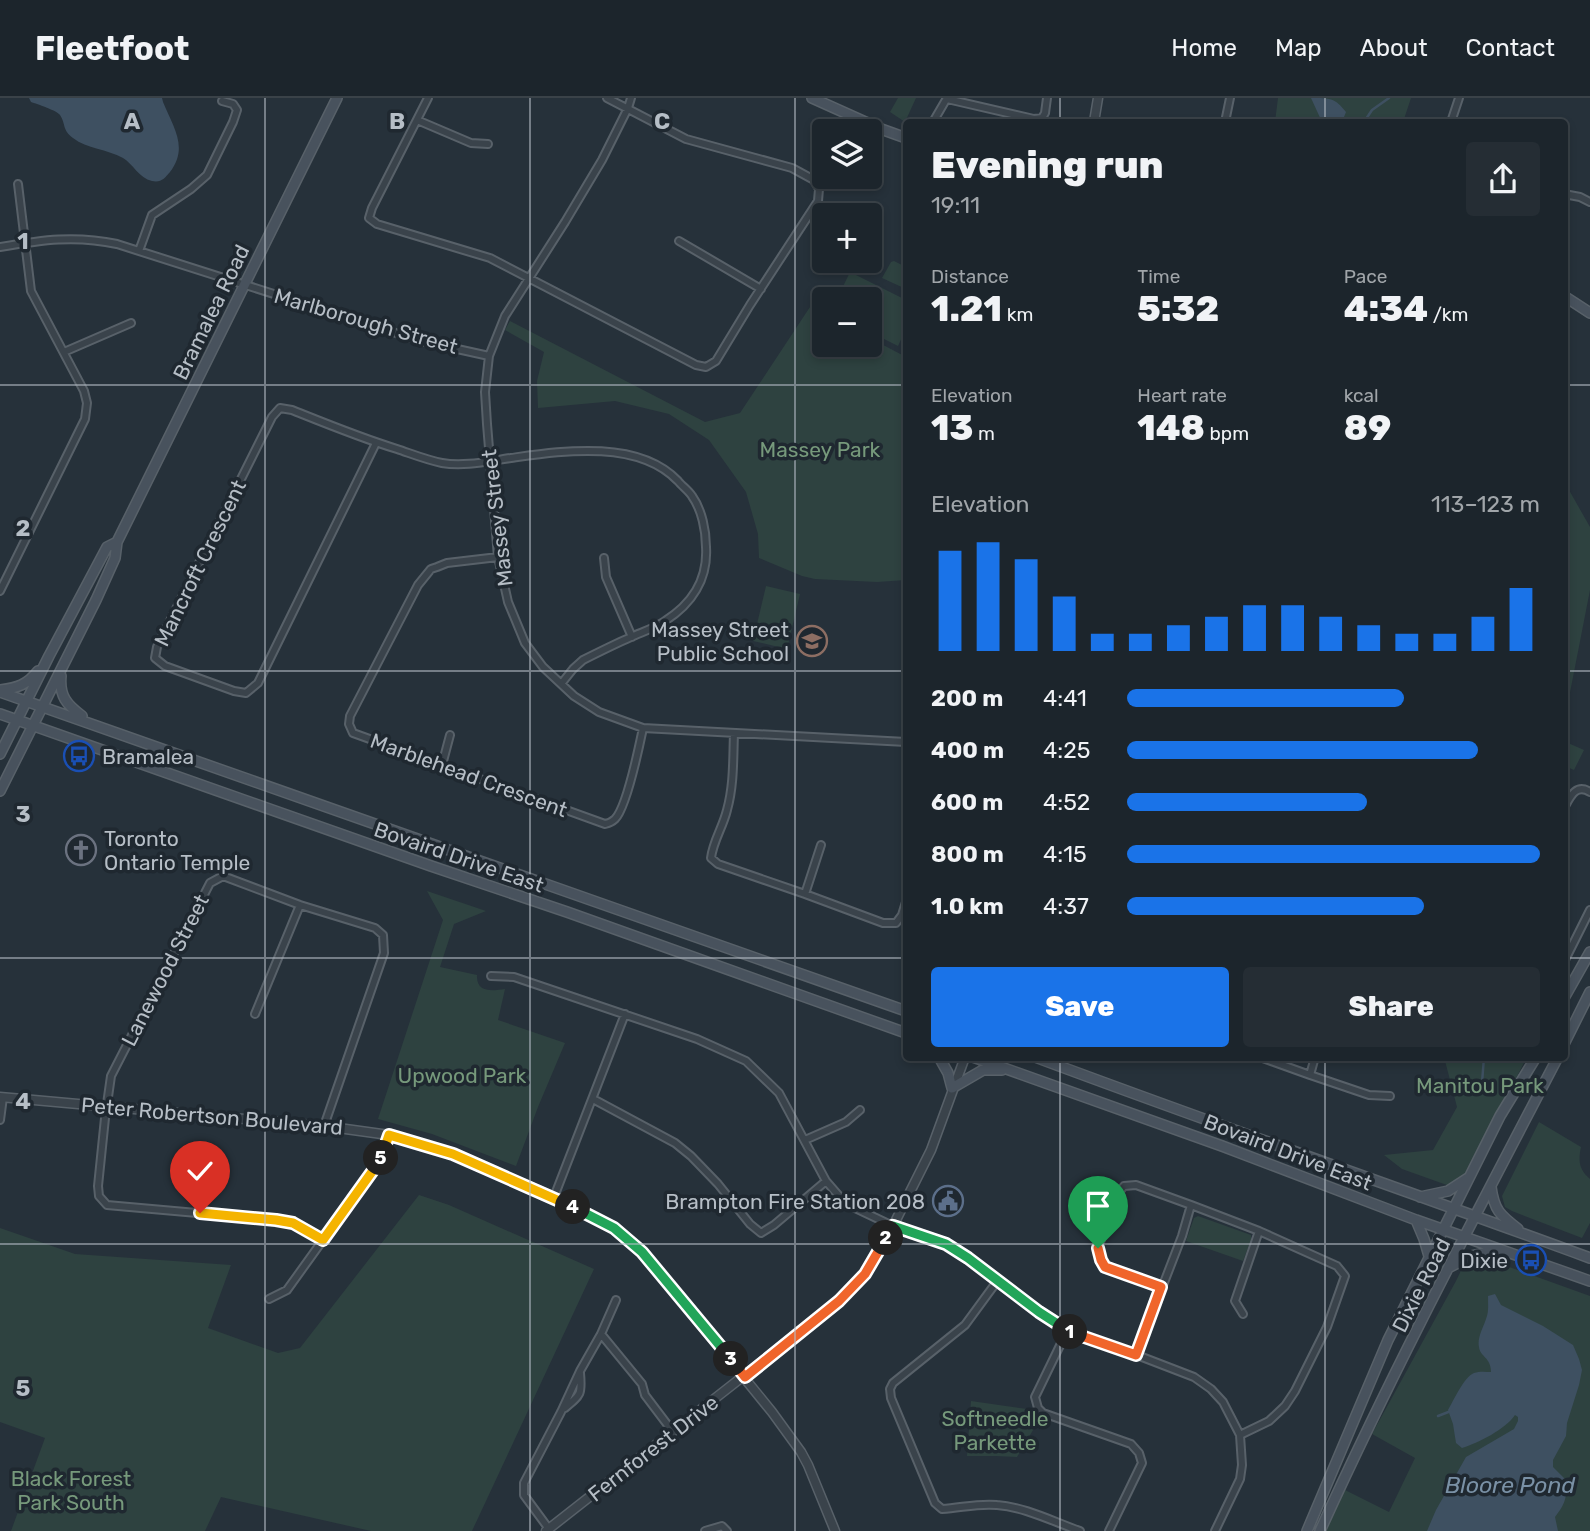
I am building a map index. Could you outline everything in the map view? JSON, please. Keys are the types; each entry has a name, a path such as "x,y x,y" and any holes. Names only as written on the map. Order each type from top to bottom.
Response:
{"main road":[{"name":"Bramalea Road","path":"0,791 115,558 117,542 337,98"},
{"path":"812,98 903,137"},
{"path":"1568,299 1590,313"},
{"name":"Bramalea Road","path":"0,752 107,547 117,542"},
{"path":"0,691 26,684 49,656"},
{"path":"61,670 60,686 65,702 92,723"},
{"name":"Bovaird Drive East","path":"0,691 903,1010"},
{"name":"Bovaird Drive East","path":"0,714 592,920 903,1032"},
{"path":"0,735 0,752"},
{"path":"1568,991 1590,952"},
{"path":"1568,1036 1590,992"},
{"path":"941,1061 952,1088 983,1070 1010,1070"},
{"name":"Bovaird Drive East","path":"984,1061 1590,1281"},
{"name":"Bovaird Drive East","path":"1046,1061 1590,1258"},
{"name":"Dixie Road","path":"1307,1531 1388,1340 1500,1116 1534,1061"},
{"name":"Dixie Road","path":"1320,1531 1353,1457 1556,1061"},
{"path":"1418,1197 1448,1191 1470,1177"},
{"path":"1491,1185 1495,1208 1525,1235"},
{"path":"1416,1220 1429,1256"},
{"path":"1450,1267 1471,1256 1500,1249"},
{"path":"1339,1451 1353,1457"}],"street":[{"path":"428,98 369,218 377,224 490,258 696,365 706,367 716,361 818,201 819,189 814,180 792,168 686,139 607,98"},
{"name":"Massey Street","path":"631,98 603,160 505,316 489,356 485,393 490,461 498,557 508,603 526,643 543,667 573,696 599,712 643,729 903,742"},
{"path":"935,119 947,99 1034,119 1042,118 1047,98"},
{"path":"1094,119 1098,98"},
{"path":"1226,119 1230,98"},
{"path":"1452,119 1459,98"},
{"path":"139,251 152,215 207,175 237,110 233,104 222,101"},
{"path":"417,120 471,143 488,144"},
{"path":"0,591 85,419 87,403 84,391 31,290 18,184"},
{"path":"1568,195 1590,202"},
{"name":"Marlborough Street","path":"0,247 69,238 95,239 421,341 489,356"},
{"path":"679,241 761,289"},
{"path":"64,352 131,323"},
{"name":"Mancroft Crescent","path":"376,443 258,683 246,693 234,691 164,666 155,658 157,647 272,417 280,408 427,459 458,464 490,461"},
{"path":"490,461 582,450 634,457 668,471 693,497 701,517 707,552 699,587 671,617 583,660 561,684"},
{"name":"Marblehead Crescent","path":"498,557 447,563 431,569 418,585 350,716 349,724 353,733 605,824 614,821 620,812 635,766 643,729"},
{"path":"604,558 606,577 632,637"},
{"path":"734,733 732,787 711,858 718,864 883,923 896,923 903,912"},
{"path":"442,765 450,735"},
{"path":"1568,801 1578,789 1590,792"},
{"path":"805,894 821,845"},
{"name":"Lanewood Street","path":"323,1240 293,1223 107,1205 99,1196 111,1076 210,883 223,876 300,905 375,928 383,935 384,953 324,1126"},
{"path":"255,1014 300,905"},
{"path":"1568,954 1590,909"},
{"path":"491,976 514,976 696,1039 746,1061 779,1093 826,1181 839,1196 855,1208 893,1226 946,1244 1067,1331 1194,1377 1211,1389 1223,1402 1240,1435 1242,1465 1240,1479 1215,1531"},
{"path":"554,1198 625,1014"},
{"name":"Fernforest Drive","path":"547,1530 745,1377 839,1301 865,1274 893,1226 931,1150 963,1061"},
{"path":"1271,1061 1369,1095 1390,1096"},
{"path":"1310,1075 1314,1061"},
{"path":"0,1121 1,1097"},
{"name":"Peter Robertson Boulevard","path":"1,1097 324,1126 389,1135 453,1154 554,1198 614,1228 642,1252 745,1377 801,1452 835,1531"},
{"path":"593,1099 675,1143 718,1184 750,1224 761,1233 826,1181"},
{"path":"805,1140 846,1122 860,1110"},
{"path":"269,1299 287,1290 379,1162 389,1135"},
{"path":"1161,1287 1105,1267 1101,1260 1098,1248 1116,1196 1124,1186 1136,1185 1259,1230 1337,1266 1345,1276 1327,1327 1295,1391 1285,1406 1269,1421 1240,1435"},
{"path":"1136,1355 1182,1236 1191,1205"},
{"path":"1243,1314 1235,1301 1259,1230"},
{"path":"998,1280 965,1325 893,1383 891,1398 935,1503 942,1508 978,1504 1000,1505 1080,1531"},
{"path":"547,1530 524,1496 524,1483 616,1300"},
{"path":"1067,1331 1035,1396 1038,1408 1043,1413 1131,1444 1139,1453 1142,1463 1109,1531"},
{"path":"601,1334 642,1384 645,1395 673,1432"},
{"path":"705,1531 722,1526 727,1531"}],"green space":[{"path":"898,98 916,98 906,119 903,121 890,112"},
{"path":"1278,98 1411,98 1404,119 1275,119"},
{"path":"891,262 903,266 903,288 882,278"},
{"path":"852,273 880,287 843,287"},
{"path":"882,288 903,298 903,335 898,346 882,338"},
{"name":"Massey Park","path":"810,307 812,357 882,357 882,344 903,355 903,580 877,582 815,579 759,558 758,534 746,492 709,440 669,414 615,401 538,408 537,381 544,352 505,330 510,321 705,422 740,413"},
{"path":"1568,488 1590,527 1590,590 1568,703"},
{"path":"766,586 800,594 787,649 753,641"},
{"path":"1568,743 1584,750 1574,770 1568,767"},
{"name":"Upwood Park","path":"427,891 486,911 454,924 440,967 477,975 479,985 486,990 505,989 498,1020 565,1043 516,1166 432,1134 378,1119 443,920"},
{"name":"Manitou Park","path":"1445,1061 1525,1061 1458,1189 1402,1169 1384,1155 1433,1150 1457,1107"},
{"path":"1539,1122 1581,1147 1580,1165 1590,1179 1590,1223 1582,1238 1505,1207 1502,1196"},
{"name":"Black Forest Park South","path":"419,1195 449,1205 594,1269 472,1531 371,1531 221,1497 205,1531 11,1531 45,1438 0,1422 0,1228 75,1254 231,1265 208,1328 278,1353 300,1348"},
{"path":"1198,1216 1251,1235 1243,1261 1186,1241 1194,1218"},
{"path":"1467,1258 1487,1259 1590,1296 1590,1531 1324,1531 1345,1490 1389,1512 1415,1458 1372,1434"},
{"name":"Softneedle Parkette","path":"971,1401 1027,1409 1039,1420 1017,1457 967,1456"}],"water":[{"path":"29,98 162,98 179,145 176,163 162,180 147,179 123,158 73,138 58,113 31,102"},
{"path":"1311,98 1335,101 1346,112 1343,119 1321,119"},
{"name":"Bloore Pond","path":"1495,1294 1501,1305 1573,1345 1582,1370 1566,1436 1553,1460 1553,1467 1566,1480 1565,1500 1555,1517 1558,1531 1427,1531 1466,1457 1514,1429 1518,1421 1515,1415 1491,1435 1462,1448 1456,1443 1448,1410 1470,1375 1491,1372 1479,1344 1488,1314 1488,1296"}],"waterway":[{"path":"1366,119 1372,110 1389,98"},
{"path":"1482,1083 1484,1061"},
{"path":"1438,1416 1451,1411"}],"place":[{"name":"Massey Street Public School","path":"812,641"},
{"name":"Bramalea","path":"79,756"},
{"name":"Toronto Ontario Temple","path":"81,850"},
{"name":"Brampton Fire Station 208","path":"948,1201"},
{"name":"Dixie","path":"1531,1260"}],"route":[{"path":"200,1213 293,1223 323,1240 379,1162 389,1135 453,1154 554,1198 614,1228 642,1252 745,1377 839,1301 865,1274 893,1226 946,1244 1067,1331 1136,1355 1161,1287 1105,1267 1098,1248"}]}
